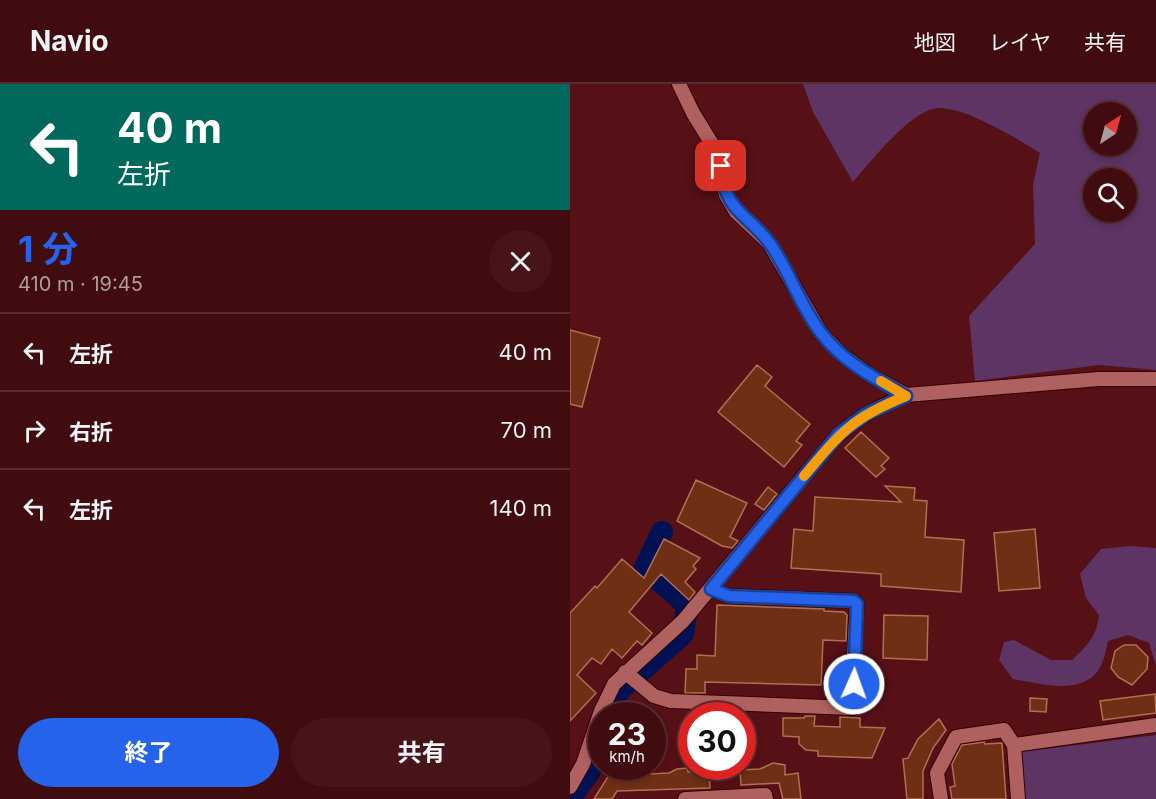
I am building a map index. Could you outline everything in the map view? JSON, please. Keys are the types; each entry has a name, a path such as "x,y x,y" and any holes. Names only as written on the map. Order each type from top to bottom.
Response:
{"street":[{"path":"679,84 693,113 715,149 726,195 736,212 769,243 821,333 842,355 859,368 906,396"},
{"path":"570,787 583,764 605,701 615,684 625,672 683,621 839,434 866,414 906,396 1099,379 1156,379"},
{"path":"625,672 654,696 671,701 851,708 857,604 854,601 729,596 711,589"},
{"path":"1014,745 1156,725"},
{"path":"941,799 937,773 956,737 1004,730 1014,745 1018,799"},
{"path":"685,799 765,795 766,799"}],"shaded area":[{"path":"803,84 1156,84 1156,370 1099,365 975,381 969,316 1035,244 1033,184 1040,153 977,118 950,109 939,108 928,110 904,126 853,182 813,112"},
{"path":"1130,546 1156,548 1156,666 1149,643 1128,635 1108,641 1101,665 1094,675 1085,681 1062,686 1013,679 999,660 1004,642 1014,640 1051,660 1072,660 1087,645 1094,635 1099,615 1086,598 1080,574 1101,549"},
{"path":"1156,735 1156,799 1026,799 1018,757 1021,752"}],"building":[{"path":"570,330 600,338 582,407 570,404"},
{"path":"757,365 772,377 765,386 810,424 796,441 802,445 784,467 718,412"},
{"path":"861,432 889,458 881,466 885,469 876,477 845,448"},
{"path":"696,480 747,503 730,537 738,541 732,548 722,546 677,521"},
{"path":"885,486 915,488 914,500 927,501 925,537 964,540 961,592 881,586 881,574 791,568 794,529 813,531 815,497 901,502"},
{"path":"768,487 777,494 764,510 755,504"},
{"path":"1035,529 1040,588 999,591 994,533"},
{"path":"664,539 700,558 693,566 696,569 685,582 695,592 689,600 661,574 629,612 652,633 642,645 637,641 622,658 612,649 601,664 592,658 577,675 596,693 570,721 570,613 595,586 597,588 622,559 644,578"},
{"path":"717,605 824,609 824,611 844,612 847,615 846,641 823,640 821,685 705,682 705,693 685,693 686,669 697,669 697,655 715,656"},
{"path":"884,615 928,616 927,660 883,658"},
{"path":"1124,645 1136,645 1148,657 1147,669 1132,685 1118,677 1111,668 1115,651"},
{"path":"1155,694 1156,713 1103,720 1100,701"},
{"path":"1030,698 1047,699 1046,712 1030,711"},
{"path":"815,716 814,726 840,727 840,717 860,718 860,727 885,728 872,758 818,756 818,751 806,750 799,744 799,737 783,736 783,718 804,718"},
{"path":"939,719 946,730 933,748 923,771 923,799 907,799 903,759 908,758 918,739"},
{"path":"984,742 985,744 1002,743 1006,799 952,799 950,787 955,786 952,764 962,745"},
{"path":"773,763 785,765 785,775 798,773 801,799 783,799 779,783 741,785 741,780 756,780 756,769"},
{"path":"678,769 678,780 710,780 710,788 617,791 612,799 594,799 606,780 666,780 666,773"}],"waterway":[{"path":"614,702 622,688 683,634 687,605 645,568 662,532"},
{"path":"570,798 588,774"}],"slow traffic":[{"path":"804,476 839,434 852,423 881,406 906,396 881,381"}],"route":[{"path":"721,166 726,195 736,212 769,243 821,333 842,355 868,374 906,396 866,414 839,434 711,589 729,596 854,601 857,604 854,684"}]}
